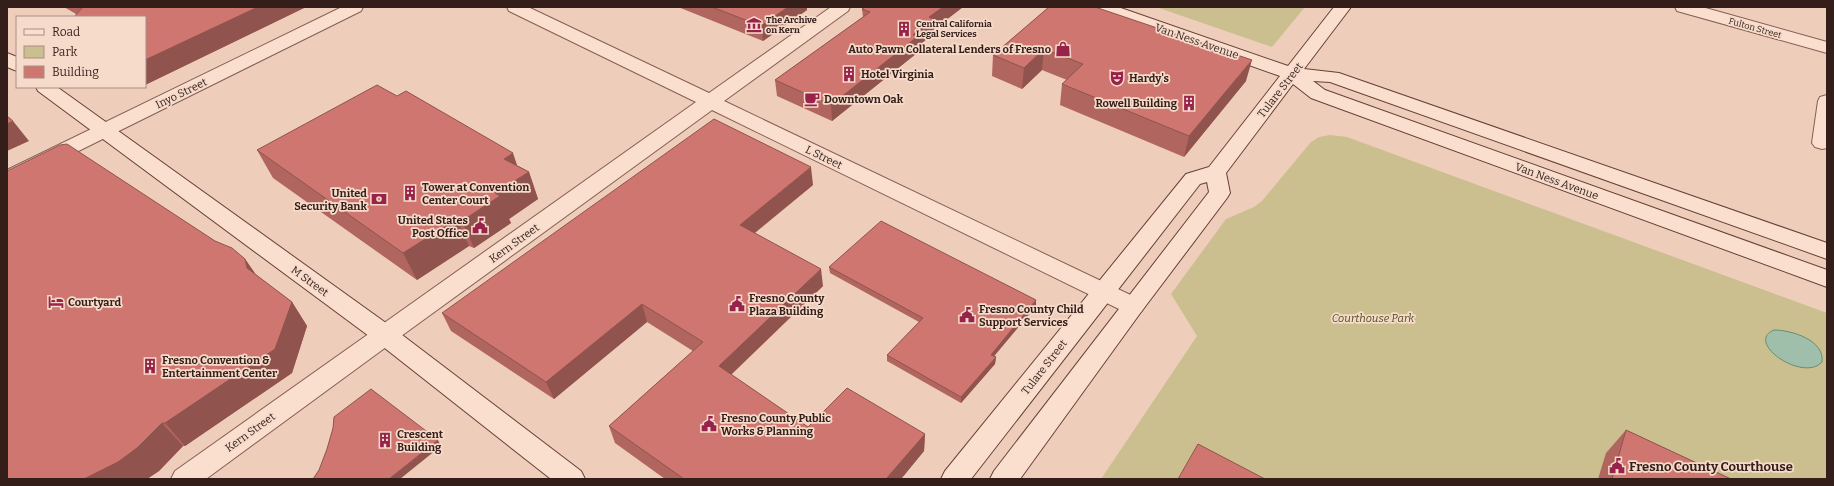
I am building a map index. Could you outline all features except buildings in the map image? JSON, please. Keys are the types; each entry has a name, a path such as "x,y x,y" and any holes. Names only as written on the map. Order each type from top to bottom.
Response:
{"main road":[{"name":"Inyo Street","path":"7,178 355,7"},
{"name":"L Street","path":"515,7 1133,306"},
{"name":"Kern Street","path":"185,479 842,7"},
{"name":"Van Ness Avenue","path":"1102,7 1292,74 1332,77 1609,173 1827,251"},
{"name":"Tulare Street","path":"955,479 1193,179 1216,172 1343,7"},
{"name":"Fulton Street","path":"1684,7 1827,48"},
{"path":"7,58 16,65"},
{"name":"Van Ness Avenue","path":"1292,74 1318,94 1827,279"},
{"name":"M Street","path":"46,88 385,335 571,479"},
{"path":"1822,143 1827,101"},
{"path":"1439,139 1529,158 1577,176 1588,178 1600,177 1609,173"},
{"path":"1004,479 1133,306 1220,193 1216,172"}],"green space":[{"path":"1156,7 1305,7 1272,47"},
{"name":"Courthouse Park","path":"1330,135 1347,137 1827,313 1827,479 1101,479 1197,336 1171,294 1226,219 1254,207 1262,201 1311,142 1319,137"}],"shaded area":[{"path":"1774,330 1797,334 1813,342 1821,354 1822,362 1813,367 1802,368 1780,358 1771,351 1766,343 1767,336"}],"place":[{"name":"The Archive on Kern","path":"754,25"},
{"name":"Central California Legal Services","path":"904,29"},
{"name":"Auto Pawn Collateral Lenders of Fresno","path":"1063,49"},
{"name":"Hotel Virginia","path":"849,74"},
{"name":"Hardy's","path":"1117,78"},
{"name":"Downtown Oak","path":"812,99"},
{"name":"Rowell Building","path":"1189,103"},
{"name":"Tower at Convention Center Court","path":"410,193"},
{"name":"United Security Bank","path":"379,199"},
{"name":"United States Post Office","path":"480,226"},
{"name":"Courtyard","path":"56,302"},
{"name":"Fresno County Plaza Building","path":"737,304"},
{"name":"Fresno County Child Support Services","path":"967,315"},
{"name":"Fresno Convention & Entertainment Center","path":"150,366"},
{"name":"Fresno County Public Works & Planning","path":"709,424"},
{"name":"Crescent Building","path":"385,440"},
{"name":"Fresno County Courthouse","path":"1617,466"}]}
